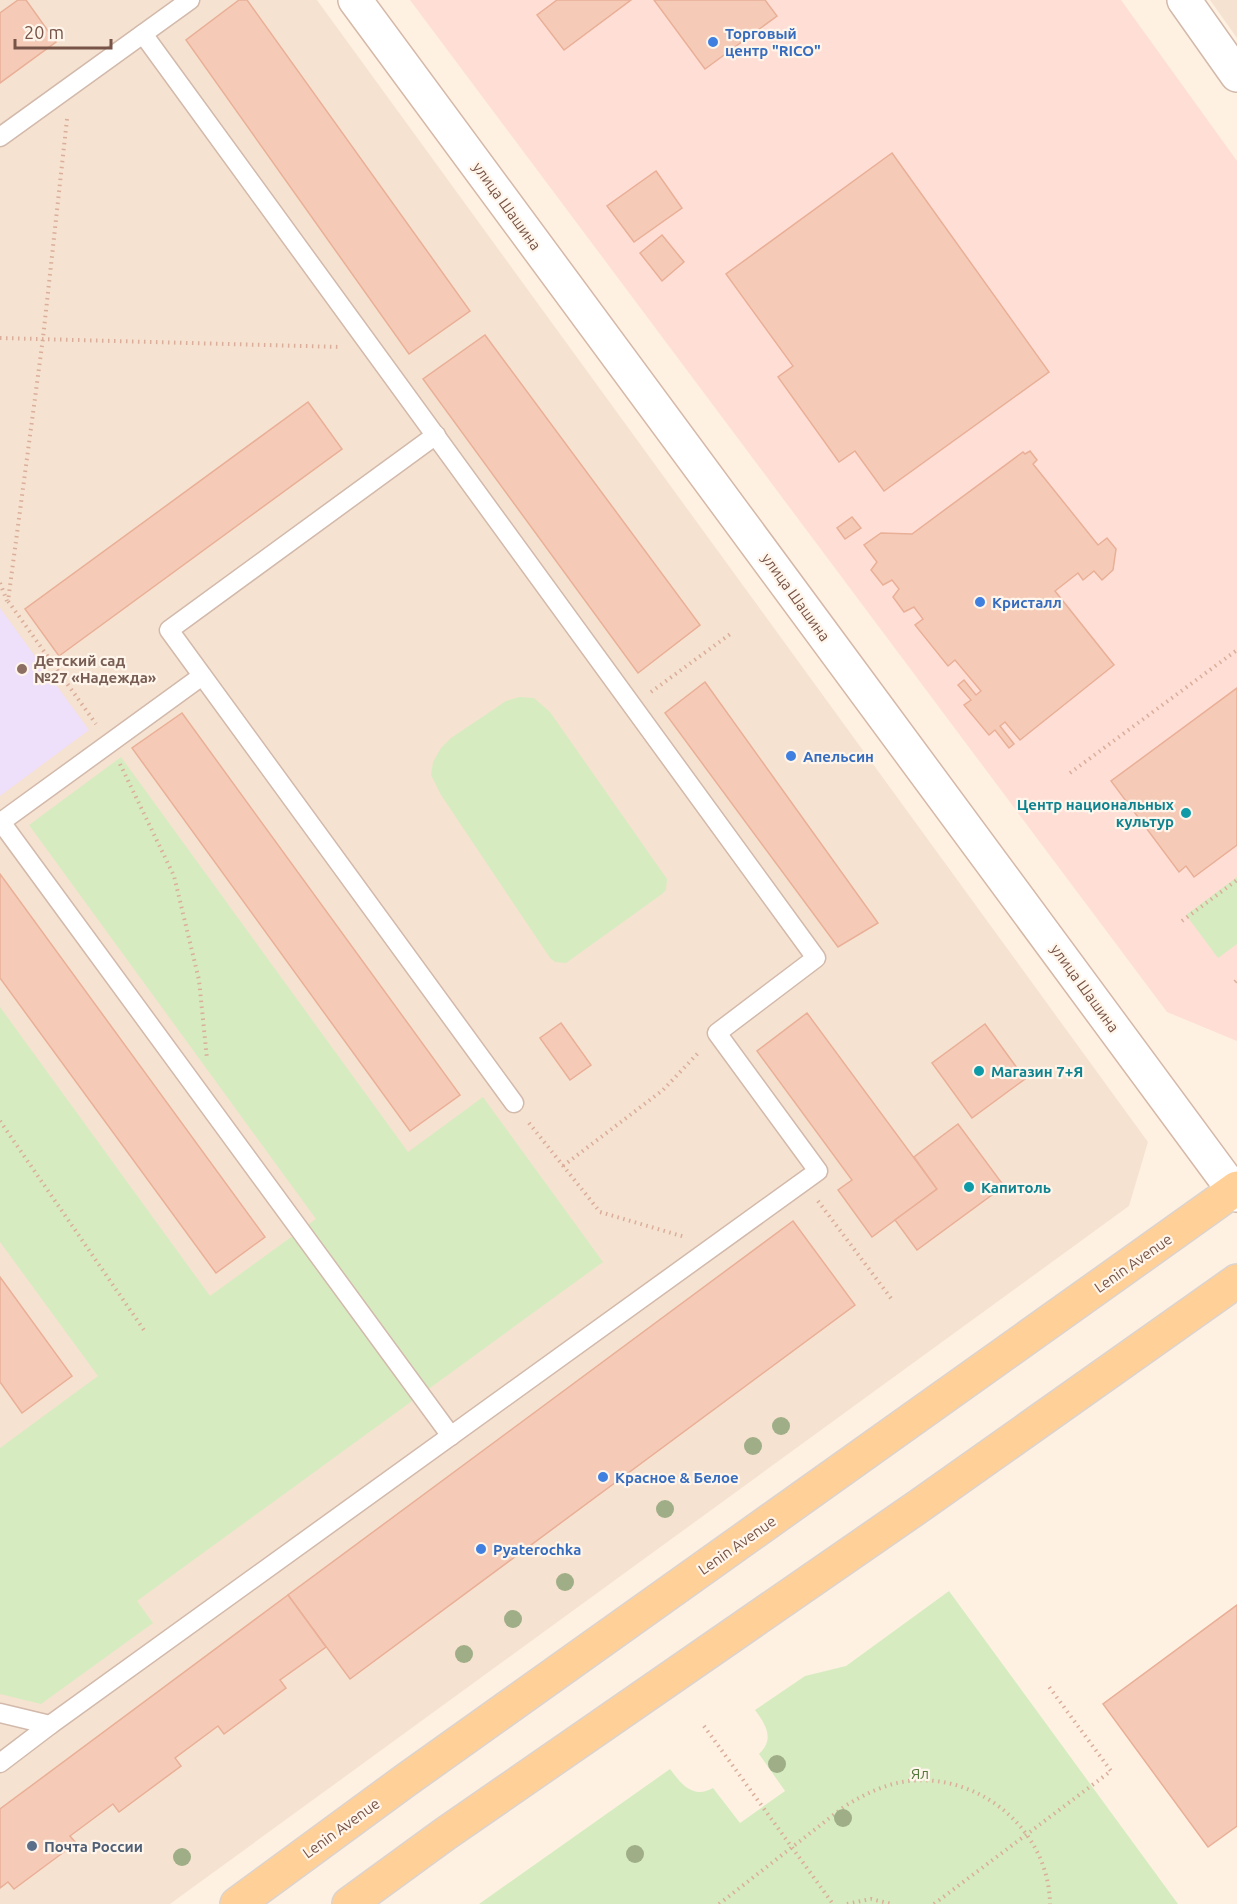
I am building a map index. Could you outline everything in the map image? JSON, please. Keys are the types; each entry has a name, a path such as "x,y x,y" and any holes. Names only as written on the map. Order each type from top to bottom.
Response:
{"main road":[{"name":"Lenin Avenue","path":"237,1904 406,1780 1236,1191"},
{"path":"349,1904 445,1834 919,1506 1237,1281"}],"street":[{"name":"улица Шашина","path":"355,0 1236,1191"},
{"path":"1184,0 1237,75"}],"lane":[{"path":"0,137 190,0"},
{"path":"0,1763 818,1171 717,1033 816,958 143,34"},
{"path":"436,435 169,630 514,1103"},
{"path":"202,676 1,822 451,1436"},
{"path":"0,1713 50,1725"}],"path":[{"path":"8,601 42,338 71,86"},
{"path":"0,338 372,348"},
{"path":"0,583 8,601 110,743 174,876 199,980 207,1054 208,1105"},
{"path":"632,706 732,632"},
{"path":"1070,773 1237,650"},
{"path":"1182,921 1237,880"},
{"path":"563,1166 663,1090 717,1033"},
{"path":"514,1103 600,1212 714,1246"},
{"path":"0,1121 146,1332"},
{"path":"803,1181 893,1302"},
{"path":"934,1904 1111,1771 1047,1684"},
{"path":"704,1726 833,1904"},
{"path":"719,1904 845,1806 864,1794 908,1781 930,1780 974,1791 1003,1809 1027,1834 1038,1852 1045,1873 1050,1904"},
{"path":"847,1904 871,1899 892,1904"}],"shaded area":[{"path":"0,0 317,0 1148,1142 1129,1206 170,1904 0,1904"},
{"path":"410,0 1121,0 1237,161 1237,1041 1167,1012"},
{"path":"1210,0 1237,0 1237,38"},
{"name":"Детский сад №27 «Надежда»","path":"0,608 89,730 0,796"}],"green space":[{"path":"519,697 534,698 550,712 667,879 666,890 662,894 566,963 555,962 550,958 441,795 431,775 433,762 441,748 451,738 506,701"},
{"path":"121,757 408,1152 483,1097 603,1262 137,1601 153,1623 41,1704 0,1694 0,1448 98,1376 0,1242 0,1007 210,1296 316,1219 29,825"},
{"path":"1237,877 1237,944 1218,958 1186,915"},
{"name":"Ял","path":"949,1591 1178,1904 479,1904 670,1769 689,1789 700,1792 713,1788 740,1823 785,1791 759,1754 767,1743 768,1737 763,1721 755,1710 805,1676 846,1666"}],"building":[{"path":"18,0 26,0 56,42 0,83 0,13"},
{"path":"239,0 247,0 470,311 409,354 186,40"},
{"path":"557,0 631,0 564,50 537,15"},
{"name":"Торговый центр \"RICO\"","path":"654,0 765,0 777,16 705,69"},
{"path":"892,153 1049,372 884,491 855,451 839,462 778,377 793,366 726,274"},
{"path":"656,171 682,208 634,242 607,206"},
{"path":"662,235 684,262 662,281 640,253"},
{"path":"485,335 700,625 638,673 423,379"},
{"path":"308,402 342,449 59,656 25,609"},
{"name":"Кристалл","path":"1030,451 1037,460 1033,464 1098,545 1107,538 1116,549 1113,570 1102,580 1094,571 1083,580 1078,573 1055,591 1114,665 1020,740 1005,722 1000,726 1014,744 1009,748 995,730 989,735 964,705 971,700 958,685 964,680 976,695 981,691 955,660 948,666 915,625 923,619 914,607 904,612 893,597 899,589 892,580 883,585 871,570 877,562 864,545 881,533 912,534 1023,452 1025,454"},
{"path":"852,517 861,528 845,539 837,528"},
{"path":"705,682 878,923 838,947 665,713"},
{"name":"Центр национальных культур","path":"1237,688 1237,845 1194,877 1186,866 1179,872 1111,781"},
{"path":"182,713 460,1095 410,1131 132,748"},
{"path":"0,874 265,1237 216,1273 0,978"},
{"path":"807,1013 937,1189 872,1237 838,1190 852,1180 757,1051"},
{"path":"561,1023 591,1065 570,1080 540,1038"},
{"name":"Магазин 7+Я","path":"985,1024 1025,1079 972,1118 932,1063"},
{"name":"Капитоль","path":"958,1124 1004,1186 917,1250 895,1220 937,1189 914,1157"},
{"path":"793,1221 855,1305 350,1679 288,1595"},
{"path":"0,1277 72,1376 22,1413 0,1382"},
{"path":"288,1595 326,1647 280,1680 286,1688 224,1734 218,1726 175,1758 181,1766 119,1812 113,1804 70,1836 76,1843 14,1889 8,1882 0,1888 0,1809"},
{"path":"1237,1605 1237,1826 1208,1847 1103,1704"}],"place":[{"name":"Торговый центр \"RICO\"","path":"713,42"},
{"name":"Кристалл","path":"980,602"},
{"name":"Детский сад №27 «Надежда»","path":"22,669"},
{"name":"Апельсин","path":"791,756"},
{"name":"Центр национальных культур","path":"1186,813"},
{"name":"Магазин 7+Я","path":"979,1071"},
{"name":"Капитоль","path":"969,1187"},
{"name":"Красное & Белое","path":"603,1477"},
{"name":"Pyaterochka","path":"481,1549"},
{"name":"Почта России","path":"32,1846"}]}
